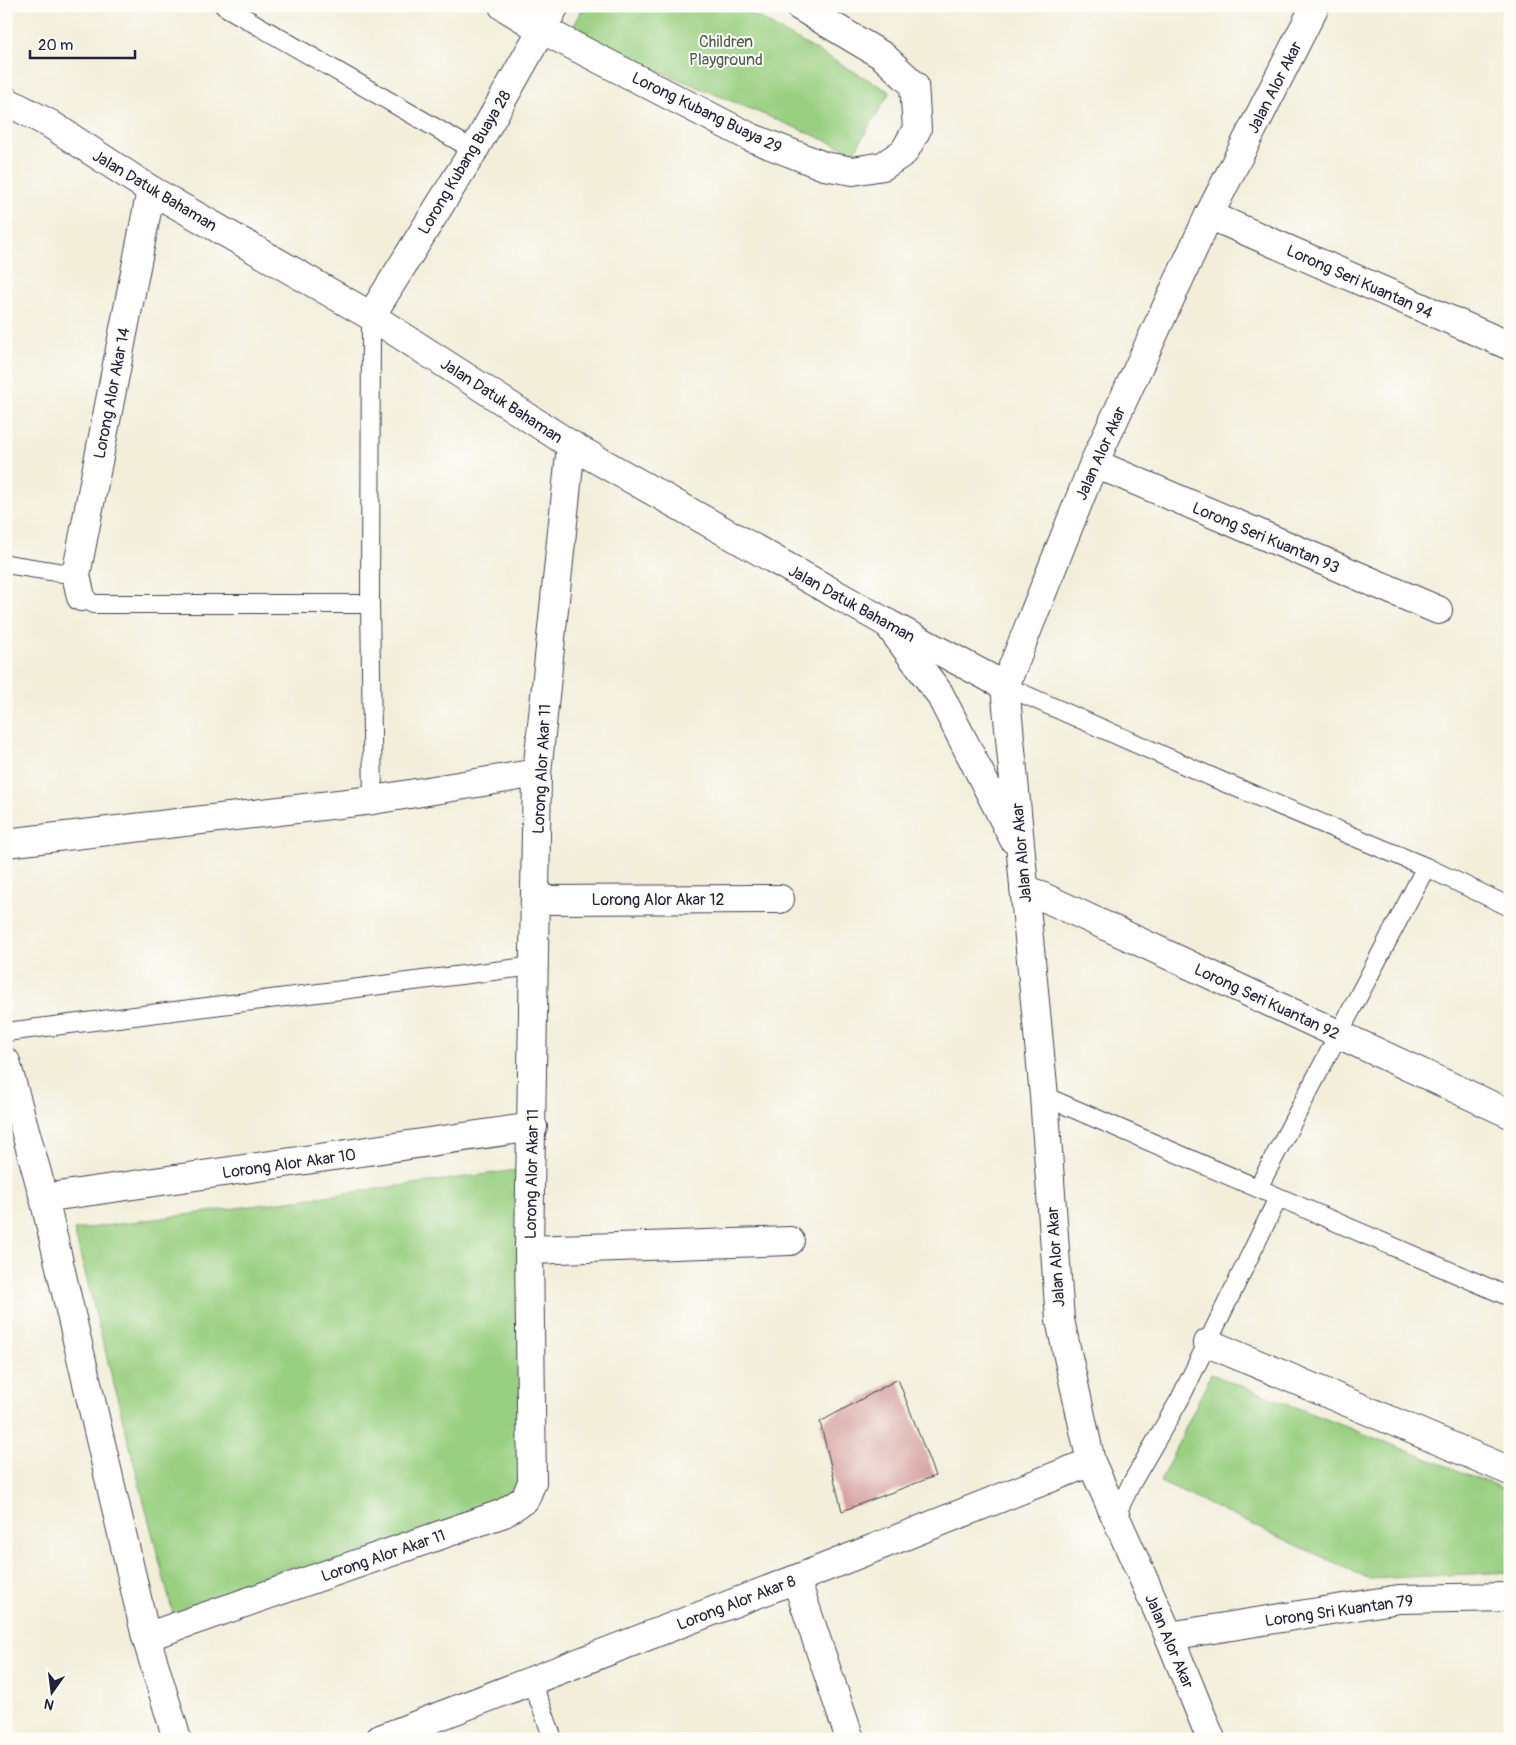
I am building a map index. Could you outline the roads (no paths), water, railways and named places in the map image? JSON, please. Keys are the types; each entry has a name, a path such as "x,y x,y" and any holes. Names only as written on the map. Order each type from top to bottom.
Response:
{"street":[{"name":"Lorong Kubang Buaya 29","path":"504,6 548,18 750,137 824,166 853,170 884,166 904,152 917,129 914,84 882,56 799,6"},
{"name":"Jalan Alor Akar","path":"1211,1739 1169,1636 1091,1462 1060,1320 1044,1096 1005,686 1094,463 1210,215 1315,6"},
{"name":"Lorong Kubang Buaya 28","path":"372,316 474,150 548,18"},
{"name":"Jalan Datuk Bahaman","path":"6,101 50,124 151,190 372,316 571,445 887,623 1005,686"},
{"name":"Lorong Alor Akar 14","path":"78,586 151,190"},
{"name":"Lorong Seri Kuantan 94","path":"1210,215 1510,346"},
{"name":"Lorong Alor Akar 11","path":"146,1637 504,1512 525,1499 532,1482 530,1250 537,774 571,445"},
{"name":"Lorong Seri Kuantan 93","path":"1094,463 1438,610"},
{"path":"887,623 939,693 1021,855"},
{"path":"6,844 373,800 537,774"},
{"name":"Lorong Seri Kuantan 92","path":"1024,888 1510,1114"},
{"name":"Lorong Alor Akar 12","path":"536,900 780,899"},
{"path":"6,1062 44,1198 146,1637 176,1739"},
{"name":"Lorong Alor Akar 10","path":"44,1198 533,1127"},
{"path":"530,1250 790,1241"},
{"path":"1208,1343 1510,1471"},
{"name":"Lorong Alor Akar 8","path":"380,1739 796,1579 1091,1462"},
{"path":"796,1579 850,1739"},
{"name":"Lorong Sri Kuantan 79","path":"1169,1636 1399,1598 1510,1597"}],"lane":[{"path":"224,6 474,150"},
{"path":"372,316 370,604 373,800"},
{"path":"6,564 78,586 94,604 370,604"},
{"path":"1005,686 1221,781 1426,867 1510,907"},
{"path":"1258,1188 1426,867"},
{"path":"6,1032 534,966"},
{"path":"1044,1096 1510,1297"},
{"path":"1116,1517 1208,1343 1278,1198"},
{"path":"530,1681 553,1739"}],"park label":[{"name":"Children Playground","path":"726,50"}]}
